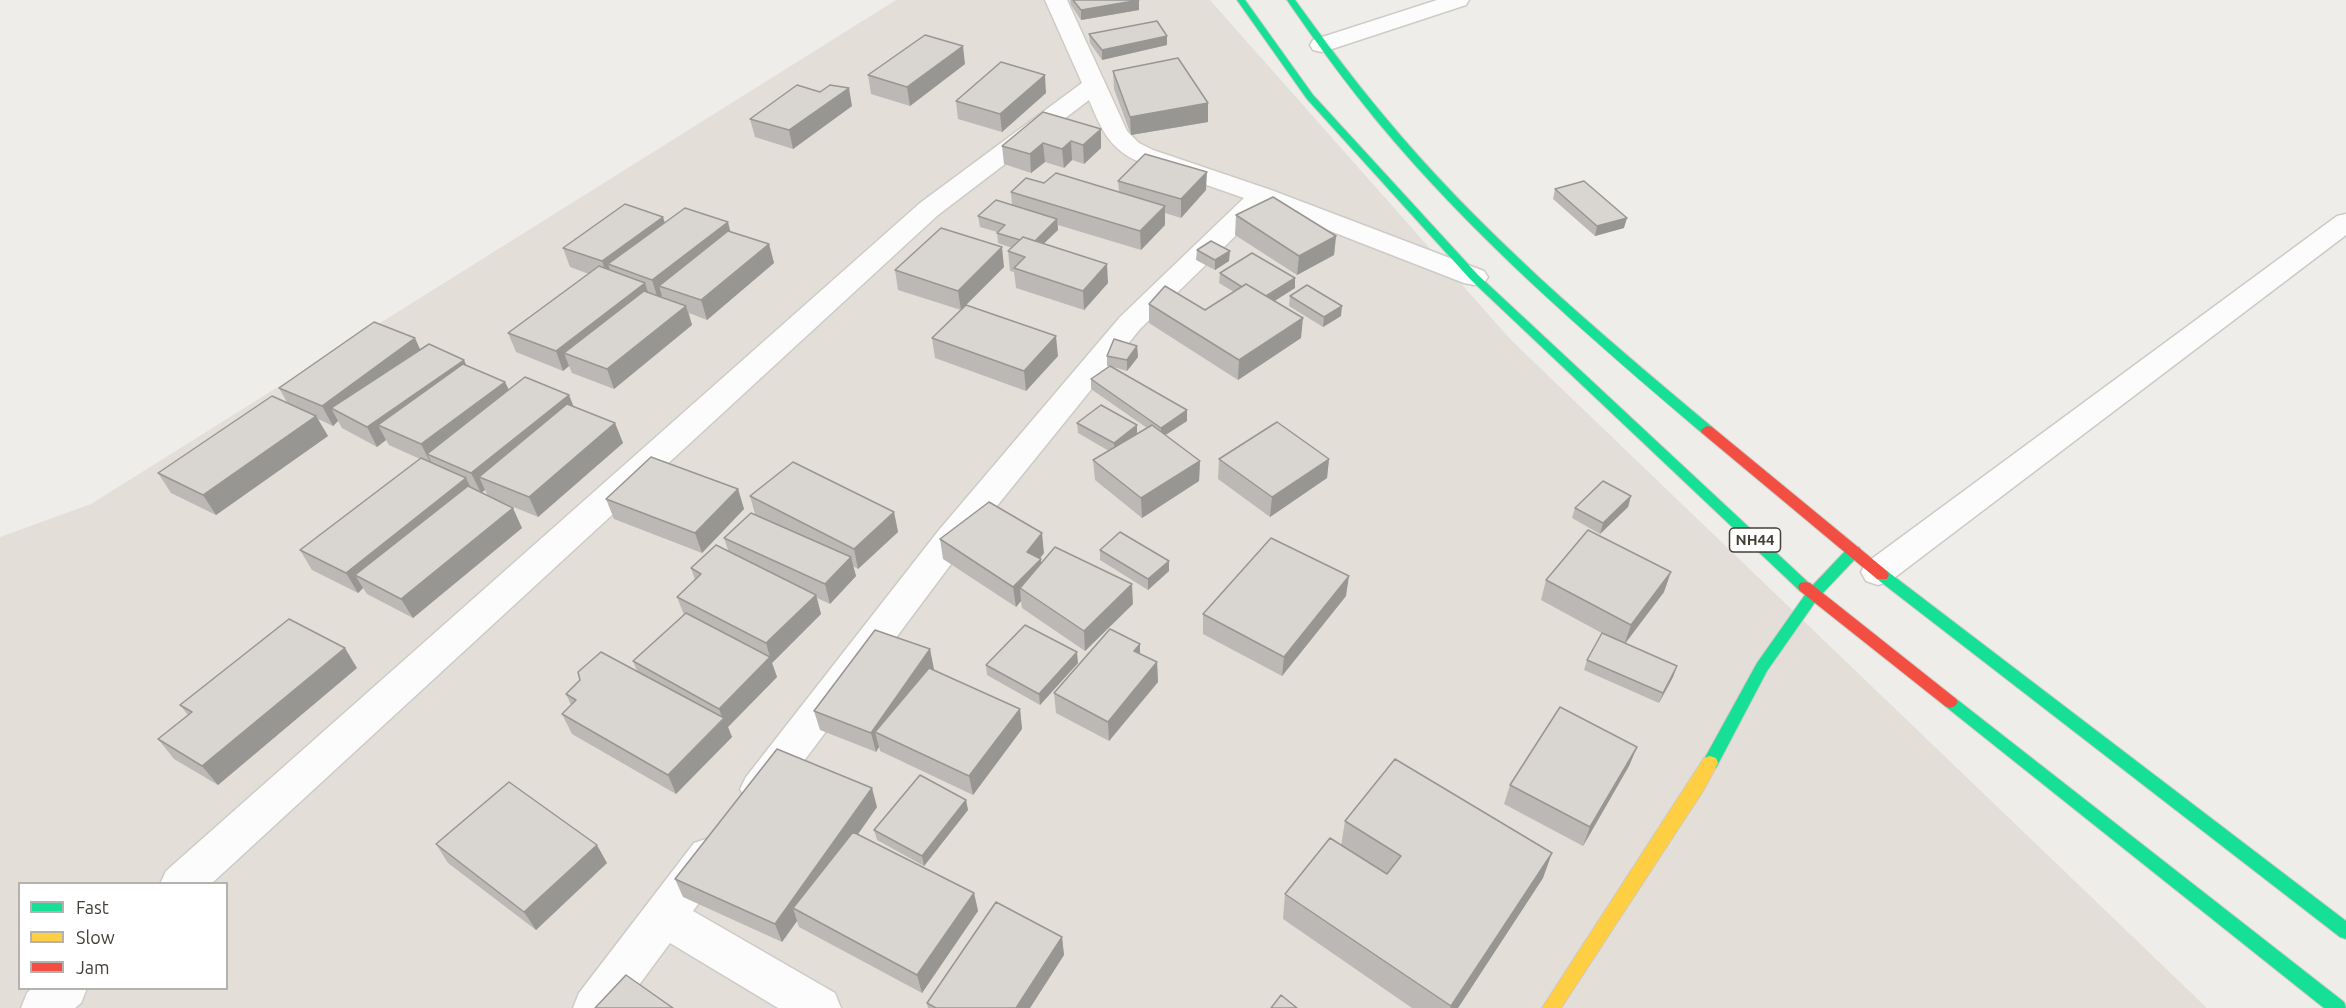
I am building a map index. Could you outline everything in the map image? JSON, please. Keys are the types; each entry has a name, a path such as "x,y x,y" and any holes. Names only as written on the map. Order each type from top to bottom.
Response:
{"main road":[{"name":"NH44","path":"1241,0 1310,96 1473,277 1813,594 2338,1008"},
{"path":"1291,0 1378,118 1485,230 1611,350 1878,572 2346,931"},
{"path":"1551,1008 1697,786 1761,667 1813,594 1854,551"}],"street":[{"path":"1056,0 1116,134 1130,148 1144,155 1262,195 1473,277"},
{"path":"1322,45 1458,0"},
{"path":"183,882 929,209 1095,84"},
{"path":"595,1008 951,539 1130,323 1262,195"},
{"path":"1878,572 2346,222"},
{"path":"663,916 819,1008"},
{"path":"43,1008 63,990"}],"shaded area":[{"path":"896,0 1210,0 1511,340 2207,1008 0,1008 0,537 91,504"}],"building":[{"path":"1073,0 1139,0 1081,10"},
{"path":"1157,21 1167,36 1102,50 1089,34"},
{"path":"925,35 963,46 907,87 868,75"},
{"path":"1178,58 1208,103 1130,117 1113,71"},
{"path":"1001,62 1045,75 1000,114 956,101"},
{"path":"797,85 820,92 830,85 849,88 789,130 750,119"},
{"path":"1043,112 1101,129 1083,145 1071,141 1062,149 1043,143 1030,154 1002,146"},
{"path":"1145,154 1207,172 1181,199 1118,181"},
{"path":"1056,173 1165,206 1140,231 1011,192 1026,178 1044,183"},
{"path":"1584,181 1627,218 1597,226 1555,189"},
{"path":"1273,197 1336,236 1299,256 1236,215"},
{"path":"996,200 1057,219 1035,241 1023,237 1020,240 997,233 1005,225 978,216"},
{"path":"625,204 663,217 602,261 563,248"},
{"path":"685,208 728,222 652,280 608,264"},
{"path":"941,228 1002,247 958,291 895,270"},
{"path":"728,231 769,244 701,300 659,286"},
{"path":"1023,237 1107,264 1083,291 1014,268 1025,257 1008,251"},
{"path":"1211,241 1230,251 1215,260 1197,250"},
{"path":"1252,253 1295,278 1266,296 1246,284 1242,287 1220,273"},
{"path":"599,266 645,283 556,351 508,333"},
{"path":"1246,284 1303,318 1239,360 1149,304 1165,286 1205,310"},
{"path":"1307,285 1342,306 1324,317 1290,296"},
{"path":"644,291 686,306 607,369 564,353"},
{"path":"966,305 1056,336 1024,371 932,338"},
{"path":"374,322 415,338 322,406 279,388"},
{"path":"1114,339 1137,346 1127,360 1107,356"},
{"path":"429,344 464,360 367,427 331,408"},
{"path":"463,364 505,382 421,444 378,425"},
{"path":"1110,366 1187,410 1161,428 1091,379"},
{"path":"525,377 569,395 471,473 427,454"},
{"path":"272,396 316,416 203,495 158,473"},
{"path":"567,404 615,423 529,497 479,477"},
{"path":"1101,405 1137,425 1114,443 1077,423"},
{"path":"1277,422 1329,459 1272,497 1219,459"},
{"path":"1152,425 1200,461 1141,498 1093,460"},
{"path":"651,457 738,489 695,533 606,499"},
{"path":"421,458 466,478 346,573 300,550"},
{"path":"793,462 894,512 854,549 750,496"},
{"path":"1603,481 1631,496 1603,523 1575,508"},
{"path":"468,486 513,508 401,599 355,575"},
{"path":"989,502 1042,533 1027,552 1041,559 1013,587 940,539"},
{"path":"751,513 851,557 825,584 724,538"},
{"path":"1588,530 1671,572 1631,625 1546,580"},
{"path":"1120,532 1169,561 1148,579 1100,550"},
{"path":"1271,538 1349,576 1284,657 1203,614"},
{"path":"716,545 816,595 766,643 677,597 701,574 691,568"},
{"path":"1055,547 1132,584 1084,631 1020,588"},
{"path":"686,613 770,657 719,709 633,661"},
{"path":"289,619 345,648 202,766 158,739 192,712 180,705"},
{"path":"1025,625 1077,652 1039,694 986,665"},
{"path":"1110,629 1140,644 1134,651 1157,662 1108,722 1054,693"},
{"path":"875,630 930,649 871,733 814,711"},
{"path":"1602,633 1677,666 1663,693 1587,660"},
{"path":"601,652 724,718 668,775 562,714 576,700 566,694 580,680 578,672"},
{"path":"929,668 1020,709 969,776 875,732"},
{"path":"1560,707 1637,747 1590,827 1510,785"},
{"path":"777,749 872,788 775,924 675,879"},
{"path":"1395,759 1552,853 1451,1006 1285,894 1330,838 1387,874 1401,856 1345,821"},
{"path":"920,775 966,800 922,856 874,830"},
{"path":"509,782 597,845 524,912 436,844"},
{"path":"853,832 974,893 917,975 793,908"},
{"path":"996,902 1062,937 1016,1008 936,1008 927,1003"},
{"path":"626,975 673,1008 595,1008"},
{"path":"1281,995 1297,1008 1271,1008"}],"traffic: fast":[{"path":"1241,0 1310,97 1474,277 1805,587"},
{"path":"1291,0 1334,61 1381,120 1483,230 1537,282 1707,430"},
{"path":"1710,763 1762,667 1813,594 1854,551"},
{"path":"1882,575 2346,931"},
{"path":"1950,702 2338,1008"}],"traffic: slow":[{"path":"1551,1008 1710,763"}],"traffic: jam":[{"path":"1707,430 1882,575"},
{"path":"1805,587 1950,702"}]}
